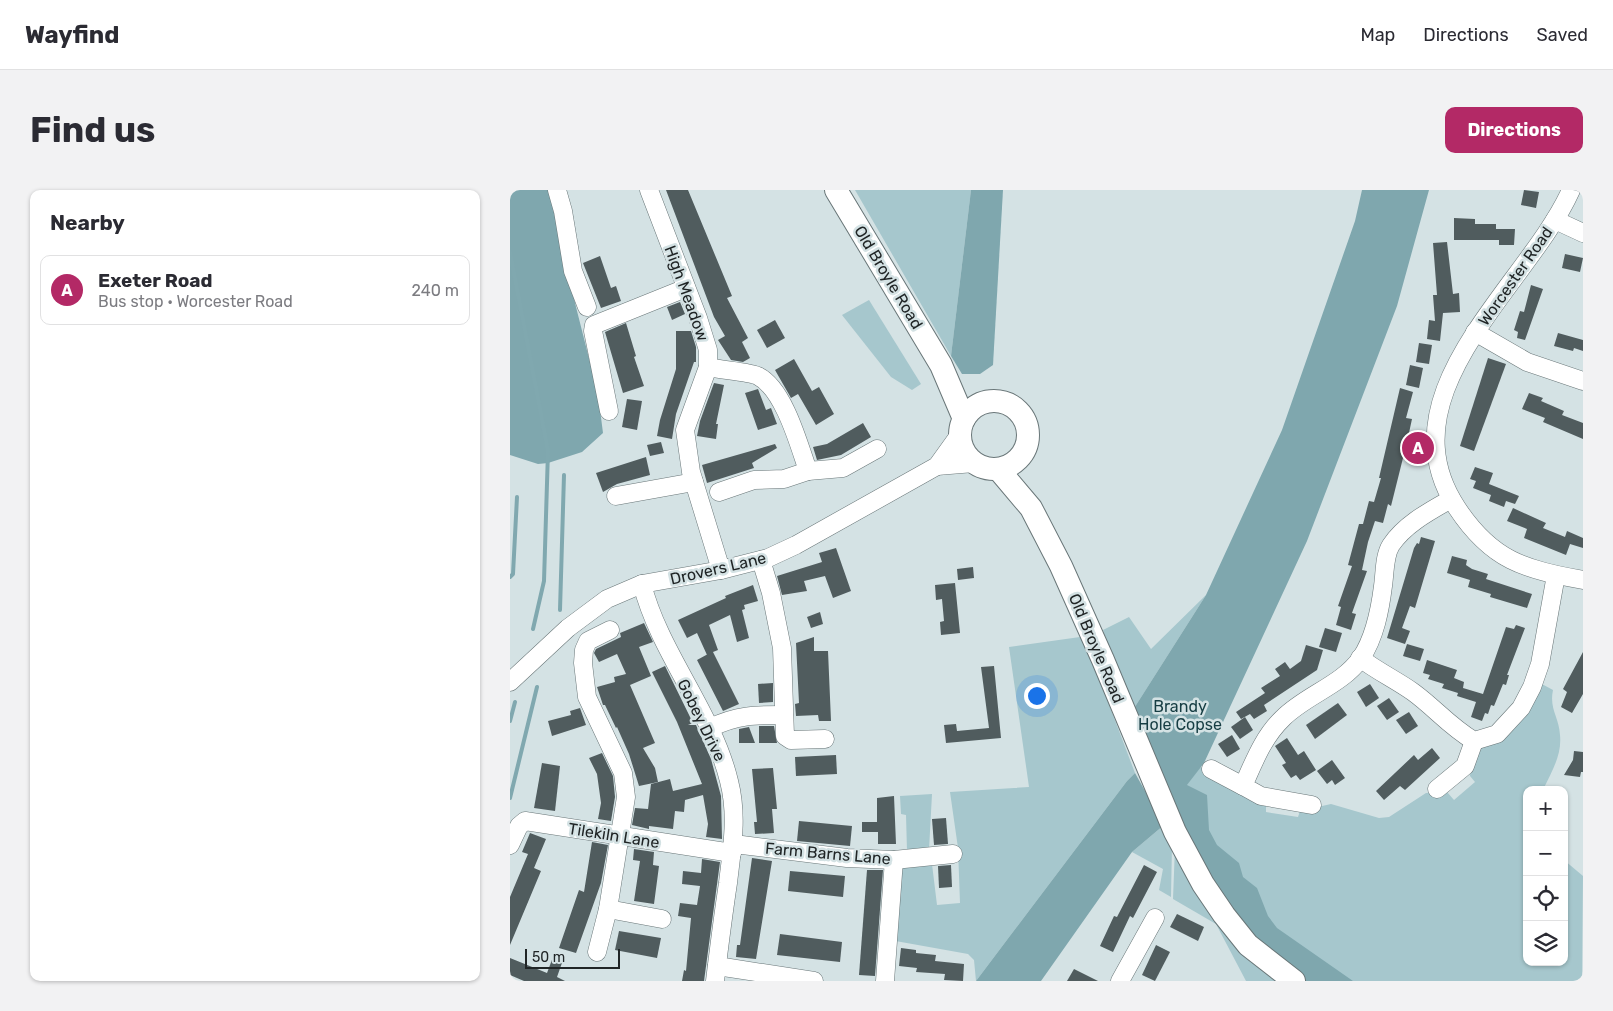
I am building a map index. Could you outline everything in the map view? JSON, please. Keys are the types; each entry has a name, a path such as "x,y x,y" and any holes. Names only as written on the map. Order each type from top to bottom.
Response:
{"main road":[{"name":"Old Broyle Road","path":"836,190 941,365 962,427"},
{"name":"Old Broyle Road","path":"941,365 981,404"},
{"path":"992,401 1003,402 1013,406 1021,414 1029,434 1022,455 1014,463 998,469 984,467 966,455 962,445 962,427 967,414 981,404 992,401"},
{"name":"Old Broyle Road","path":"1022,455 1031,508"},
{"name":"Old Broyle Road","path":"998,469 1031,508 1091,631 1169,818 1203,884 1224,915 1248,945 1294,981"}],"street":[{"path":"557,190 563,211 573,271 587,307"},
{"name":"High Meadow","path":"650,190 708,350 708,367 685,430 694,482 721,570"},
{"name":"Worcester Road","path":"1571,190 1555,220 1530,258 1475,332 1449,379 1436,417 1438,459 1451,499 1464,519 1498,553 1519,565 1583,580"},
{"name":"Worcester Road","path":"1555,220 1583,233"},
{"path":"609,411 593,331 594,325 686,288"},
{"name":"Worcester Road","path":"1475,332 1527,362 1583,381"},
{"path":"708,367 757,376 765,381 789,421 808,471"},
{"name":"Drovers Lane","path":"937,466 962,427"},
{"path":"720,492 754,480 784,479 808,471 844,468 877,450"},
{"name":"Drovers Lane","path":"510,682 586,613 607,599 642,584 721,570 761,560 829,529 937,466 974,462"},
{"path":"616,496 694,482"},
{"path":"1243,786 1259,750 1271,731 1284,717 1341,677 1360,658 1372,636 1381,604 1386,560 1391,546 1403,531 1430,511 1451,499"},
{"path":"761,560 771,593 782,648 784,736 787,738 825,739"},
{"path":"1360,658 1380,673 1413,692 1452,728 1474,741 1497,734 1521,708 1532,687 1540,664 1556,575"},
{"name":"Gobey Drive","path":"642,584 647,602 666,644 710,728 731,787 734,810 733,848 716,973"},
{"path":"597,952 608,909 626,797 623,773 587,697 583,663 584,650 588,641 610,630"},
{"path":"710,728 729,719 747,715 784,715"},
{"path":"1437,789 1465,766 1474,741"},
{"path":"1211,769 1261,796 1312,805"},
{"name":"Tilekiln Lane","path":"510,845 519,826 526,820 620,837 733,848"},
{"name":"Farm Barns Lane","path":"733,848 894,860 953,854"},
{"path":"885,981 892,910 894,860"},
{"path":"608,909 662,919"},
{"path":"1120,981 1155,924"},
{"path":"716,973 814,981"}],"shaded area":[{"path":"855,190 971,190 951,356"},
{"path":"869,300 921,384 912,390 891,377 842,315"},
{"path":"1206,595 1131,713 1103,630 1129,617 1151,649"},
{"path":"1080,637 1085,641 1135,773 976,981 974,960 968,954 890,940 894,860 931,856 937,905 960,903 958,848 950,792 1029,787 1009,647"},
{"path":"1540,683 1553,690 1552,703 1559,729 1560,742 1556,763 1545,786 1523,786 1523,966 1568,966 1568,863 1583,876 1582,981 1302,981 1171,806 1200,767 1264,801 1266,812 1298,817 1300,811 1331,804 1379,818 1389,817 1426,793 1447,792 1454,800 1475,782 1470,776 1472,763 1487,738 1508,714"},
{"path":"932,794 929,850 907,851 906,815 901,814 900,796"},
{"path":"1164,825 1172,844 1171,897 1159,890 1163,869 1132,852"},
{"path":"1175,847 1279,981 1246,981 1216,924 1173,899"}],"green space":[{"path":"510,190 549,190 598,394 603,433 582,452 548,463 538,464 510,455"},
{"path":"971,190 1003,190 993,365 980,374 962,374 951,356"},
{"name":"Brandy Hole Copse","path":"1362,190 1429,190 1397,306 1307,541 1204,763 1187,785 1207,795 1209,830 1217,845 1239,863 1243,877 1257,888 1268,916 1277,928 1353,981 1302,981 1250,937 1209,880 1131,713 1206,595 1282,430 1355,221"},
{"path":"1135,773 1164,825 1132,852 1041,981 976,981 1127,781"}],"building":[{"path":"666,190 688,190 732,296 727,298 748,338 742,342 750,358 743,362 731,360 718,340 725,336 714,317"},
{"path":"1524,190 1539,192 1536,208 1521,205"},
{"path":"1454,218 1475,219 1475,224 1496,224 1496,229 1515,229 1514,245 1499,245 1499,240 1454,240"},
{"path":"1447,242 1453,294 1459,293 1460,312 1443,313 1440,341 1427,339 1429,320 1435,321 1433,295 1437,295 1433,243"},
{"path":"1565,254 1583,258 1580,272 1562,268"},
{"path":"600,256 611,288 616,286 621,301 601,308 583,263"},
{"path":"1531,285 1543,289 1525,340 1517,338 1518,332 1514,330 1520,311 1524,312"},
{"path":"680,302 685,314 672,320 667,307"},
{"path":"775,320 785,338 767,348 757,330"},
{"path":"626,323 636,356 634,357 644,386 623,393 605,332"},
{"path":"676,331 691,331 696,347 696,362 694,362 676,414 672,439 657,436 676,369"},
{"path":"1558,333 1583,340 1583,351 1574,348 1573,351 1554,346"},
{"path":"1419,343 1432,345 1429,364 1416,362"},
{"path":"1488,358 1506,364 1474,451 1460,446"},
{"path":"794,359 812,391 819,387 834,414 816,425 798,394 791,398 775,370"},
{"path":"1410,365 1423,368 1419,388 1406,385"},
{"path":"714,383 724,385 716,424 718,424 716,439 697,436 700,421"},
{"path":"1400,388 1413,392 1406,418 1412,419 1391,506 1388,504 1383,523 1375,521 1368,542 1362,570 1367,571 1352,613 1356,614 1351,630 1336,625 1341,607 1338,606 1352,566 1348,565 1359,524 1363,524 1369,501 1374,502 1381,478 1379,478"},
{"path":"758,389 766,410 771,408 777,424 758,430 745,393"},
{"path":"1529,393 1543,398 1541,401 1564,411 1562,415 1583,423 1583,439 1543,422 1545,418 1522,409"},
{"path":"627,399 642,401 637,430 622,427"},
{"path":"863,423 871,437 841,455 817,460 813,447 827,444"},
{"path":"661,442 664,453 650,456 647,445"},
{"path":"775,444 777,448 752,463 754,468 707,483 702,465"},
{"path":"646,457 650,475 617,484 603,492 596,473"},
{"path":"1475,467 1493,473 1489,484 1519,496 1515,504 1506,501 1504,507 1489,501 1491,495 1473,488 1476,481 1470,479"},
{"path":"1513,508 1546,523 1543,528 1565,537 1567,531 1583,538 1583,548 1570,544 1566,555 1524,538 1527,529 1507,521"},
{"path":"1421,537 1435,541 1415,608 1410,606 1402,628 1410,631 1405,644 1387,638 1414,548 1417,543 1419,544"},
{"path":"836,548 851,591 833,598 825,576 804,581 807,591 782,595 777,576 822,562 819,553"},
{"path":"1452,556 1467,560 1466,565 1472,569 1488,574 1486,579 1532,594 1527,608 1490,597 1491,594 1468,587 1470,580 1447,573"},
{"path":"973,567 974,578 958,580 957,569"},
{"path":"955,583 960,633 941,635 940,622 944,621 942,599 936,600 935,585"},
{"path":"753,585 758,601 744,605 745,609 742,610 749,638 737,642 730,615 709,625 718,650 713,652 739,704 723,711 697,660 707,655 697,633 687,638 678,620 726,598 725,596"},
{"path":"820,612 823,624 811,628 807,617"},
{"path":"644,623 653,642 639,647 651,676 630,685 655,743 643,748 655,768 658,782 639,786 629,754 617,727 605,705 603,705 597,687 615,682 614,677 626,674 617,654 599,662 594,653 596,649 621,637 620,633"},
{"path":"1516,625 1525,628 1507,675 1509,675 1506,685 1503,684 1494,706 1491,705 1488,714 1485,713 1482,721 1471,717 1476,702 1457,696 1458,693 1442,688 1444,684 1428,679 1430,675 1423,673 1427,660 1457,670 1454,678 1464,682 1463,688 1483,694 1506,627 1514,629"},
{"path":"1325,628 1342,633 1336,652 1319,647"},
{"path":"814,637 814,651 828,651 831,721 819,721 818,715 796,716 795,704 799,703 796,643"},
{"path":"1407,644 1424,649 1420,661 1403,656"},
{"path":"1306,645 1323,650 1317,670 1264,705 1267,711 1254,719 1250,714 1241,719 1236,712 1265,693 1261,688 1280,676 1275,669 1285,662 1290,669 1301,661"},
{"path":"1583,652 1583,694 1572,713 1561,707 1567,692 1563,689"},
{"path":"665,666 693,723 688,725 696,725 711,759 721,796 722,839 706,837 708,824 703,795 685,800 684,812 675,811 673,829 649,826 649,829 632,825 635,808 648,809 651,784 670,779 673,791 702,784 677,722 652,672"},
{"path":"994,666 1001,738 946,743 944,725 956,724 957,731 989,728 981,667"},
{"path":"773,683 773,702 759,703 758,684"},
{"path":"1370,684 1379,698 1366,707 1357,692"},
{"path":"1389,698 1399,712 1387,720 1377,706"},
{"path":"1338,703 1347,715 1315,739 1306,725"},
{"path":"580,708 586,725 552,736 548,721 571,715 570,711"},
{"path":"1409,712 1418,726 1406,734 1396,720"},
{"path":"1245,717 1253,730 1240,739 1231,727"},
{"path":"759,726 774,726 777,743 759,743"},
{"path":"749,727 755,743 739,743 739,729"},
{"path":"1232,735 1240,749 1227,757 1218,744"},
{"path":"1287,738 1298,755 1304,751 1316,770 1300,780 1296,775 1291,778 1282,765 1286,763 1275,746"},
{"path":"1432,748 1440,758 1405,790 1400,786 1384,800 1376,791 1414,755 1418,760"},
{"path":"1574,751 1583,752 1583,772 1581,772 1580,777 1564,775 1573,760"},
{"path":"602,753 613,776 615,797 611,821 598,819 601,803 597,774 589,758"},
{"path":"836,755 837,774 796,776 795,757"},
{"path":"1332,760 1345,778 1335,785 1332,780 1327,784 1317,771"},
{"path":"542,763 560,766 555,811 534,808"},
{"path":"773,768 777,809 772,809 774,833 755,834 754,822 757,822 752,769"},
{"path":"894,796 896,844 878,844 878,832 862,832 862,822 877,822 877,798"},
{"path":"946,818 948,844 934,845 932,819"},
{"path":"799,821 852,826 850,846 797,841"},
{"path":"530,833 546,839 534,868 541,871 510,945 510,897 528,854 522,852"},
{"path":"592,842 608,845 601,883 576,953 559,948 579,890 584,892"},
{"path":"634,849 654,852 653,865 659,866 654,904 634,901 640,861 633,860"},
{"path":"752,858 772,861 756,959 736,957 737,945 740,945"},
{"path":"702,859 720,862 704,981 682,981 684,970 686,971 691,918 678,916 680,903 697,905 700,886 682,884 683,871 701,873"},
{"path":"951,865 952,887 939,888 938,866"},
{"path":"1144,865 1157,872 1133,918 1130,916 1113,952 1100,946 1114,916 1117,917"},
{"path":"867,870 883,870 875,976 859,975"},
{"path":"790,871 845,876 843,897 788,891"},
{"path":"1177,914 1204,927 1198,941 1170,927"},
{"path":"619,931 661,938 657,958 615,950"},
{"path":"780,934 842,942 840,962 777,955"},
{"path":"1156,945 1170,952 1155,981 1142,975"},
{"path":"901,948 916,950 916,953 936,955 935,961 964,964 963,981 944,980 945,974 916,972 917,968 899,966"},
{"path":"553,957 563,960 557,977 565,981 524,981 510,975 510,958 547,973"},
{"path":"1074,969 1098,981 1067,981"}],"waterway":[{"path":"510,252 548,451 544,581 533,629"},
{"path":"560,610 564,475"},
{"path":"510,577 513,574 517,497"},
{"path":"510,798 537,687"},
{"path":"510,721 515,702"}],"place":[{"name":"Exeter Road","path":"1418,448"}]}
